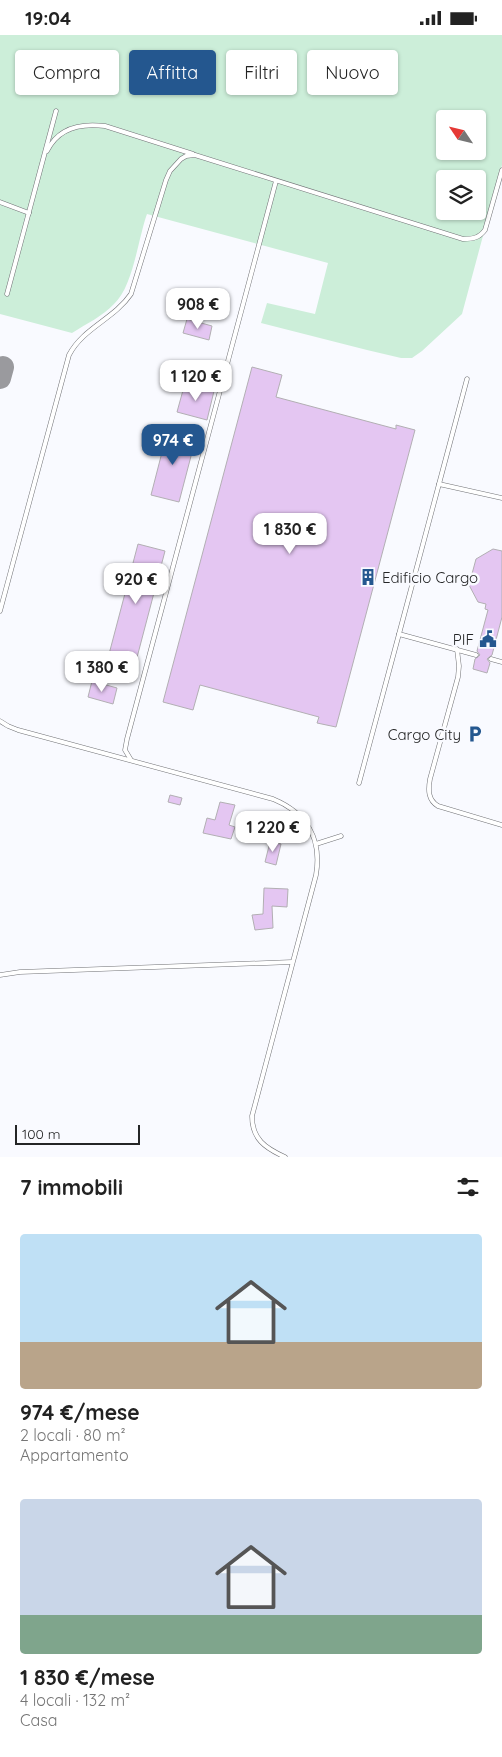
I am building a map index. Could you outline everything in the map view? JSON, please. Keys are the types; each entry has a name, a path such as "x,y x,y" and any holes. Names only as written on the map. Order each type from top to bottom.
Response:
{"lane":[{"path":"7,294 56,111"},
{"path":"42,162 51,144 69,129 91,124 104,126 456,237 473,239 480,236 486,230 502,170"},
{"path":"0,611 69,355 82,336 116,311 131,294 170,171 186,155 195,155"},
{"path":"131,760 125,750 127,739 276,181"},
{"path":"0,202 29,213"},
{"path":"359,783 467,379"},
{"path":"439,483 502,498"},
{"path":"399,634 476,655"},
{"path":"457,649 458,677 430,779 429,795 434,804 438,806 502,825"},
{"path":"491,659 502,662"},
{"path":"0,721 18,730 273,799 283,803 300,816 308,826 318,854 316,875 252,1116 252,1129 256,1136 268,1147 285,1157"},
{"path":"316,844 341,836"},
{"path":"0,975 20,972 292,962"}],"green space":[{"path":"0,35 502,35 502,165 462,314 412,358 401,358 261,323 267,303 315,314 328,263 147,214 130,275 121,296 100,316 72,333 0,314"}],"building":[{"path":"187,319 212,326 209,340 183,333"},
{"path":"252,367 282,375 276,397 396,429 396,425 415,430 336,727 317,723 319,717 200,685 193,710 163,702"},
{"path":"185,383 214,391 207,420 177,412"},
{"path":"168,429 196,437 179,502 151,495"},
{"path":"138,544 165,551 135,665 108,658"},
{"path":"493,549 502,551 502,617 492,655 487,659 490,663 487,673 473,669 475,659 480,655 477,651 488,610 485,609 486,604 478,602 469,585 476,559"},
{"path":"92,681 117,688 113,704 88,697"},
{"path":"170,795 182,798 180,805 168,802"},
{"path":"220,802 235,805 229,825 235,827 231,839 203,833 207,818 215,820"},
{"path":"270,842 281,844 276,865 265,862"},
{"path":"264,888 288,889 287,907 272,906 273,928 255,930 252,915 263,914"}],"taxiway":[{"path":"0,378 3,367"}],"place":[{"name":"Edificio Cargo","path":"368,577"},
{"name":"PIF","path":"488,639"},
{"name":"Cargo City","path":"475,734"}]}
